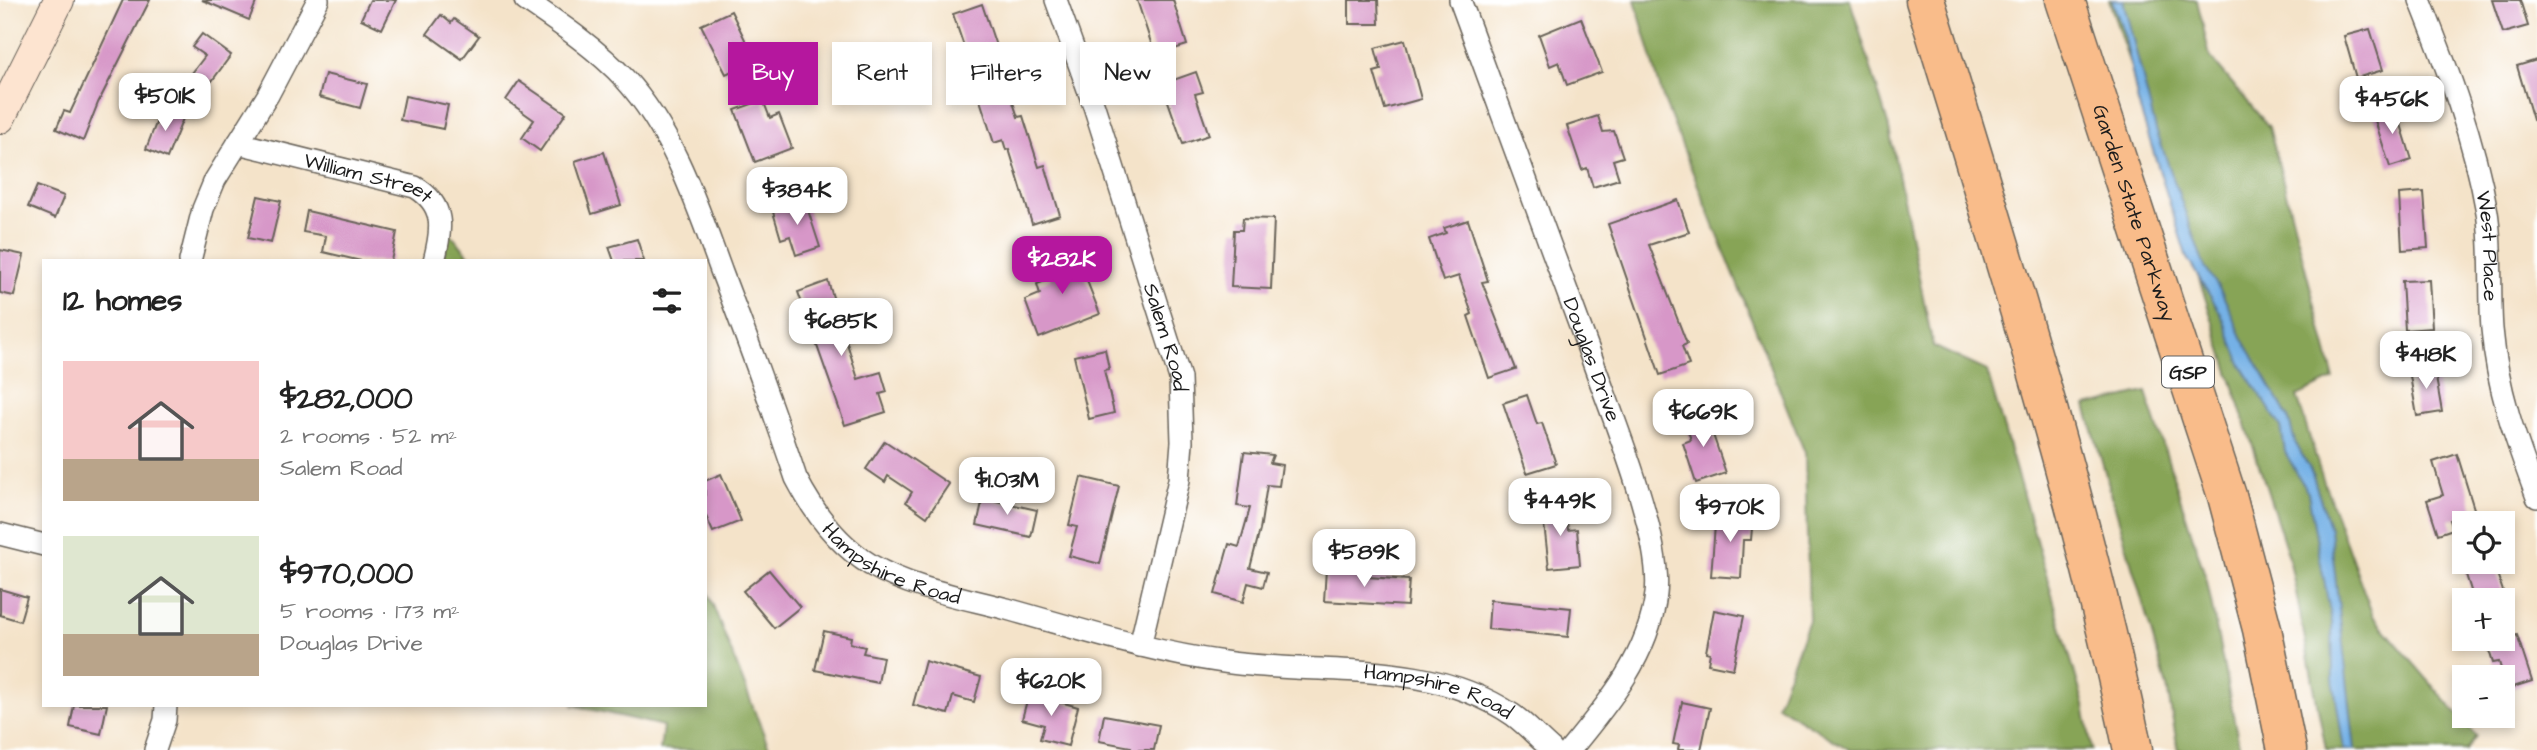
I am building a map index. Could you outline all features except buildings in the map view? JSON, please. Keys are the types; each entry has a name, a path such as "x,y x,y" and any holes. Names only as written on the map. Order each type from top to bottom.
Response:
{"highway":[{"path":"1925,0 2071,494 2133,750"},
{"name":"Garden State Parkway","path":"2065,0 2227,496 2262,629 2287,750"}],"main road":[{"path":"0,118 59,0"}],"street":[{"path":"190,259 203,209 215,180 268,95 318,0"},
{"name":"Hampshire Road","path":"525,0 551,8 598,52 650,110 673,148 707,230 796,478 827,527 855,553 897,578 1140,646 1222,662 1288,669 1360,670 1442,684 1512,715 1552,750"},
{"name":"Salem Road","path":"1056,0 1094,106 1180,378 1182,442 1179,480 1140,646"},
{"name":"Douglas Drive","path":"1460,0 1617,429 1656,564 1656,591 1643,644 1598,717 1570,750"},
{"name":"West Place","path":"2420,0 2459,98 2476,156 2493,262 2492,327 2496,366 2505,412 2537,497"},
{"name":"William Street","path":"238,143 415,187 435,203 440,216 442,229 434,259"},
{"path":"0,534 42,544"},
{"path":"160,749 166,707"}],"green space":[{"path":"1635,0 1850,0 1888,124 1933,346 1987,371 2084,705 2092,750 1850,750 1777,705 1809,620 1805,453 1663,98"},
{"path":"2109,0 2197,0 2210,57 2269,127 2334,379 2297,396 2320,471 2373,616 2452,708 2452,728 2469,728 2476,736 2466,750 2326,750 2290,561"},
{"path":"449,232 472,259 442,259"},
{"path":"2146,392 2207,581 2240,750 2178,750 2167,687 2086,406"},
{"path":"707,590 770,750 660,750 663,726 581,707 707,707"}],"water":[{"path":"2112,0 2123,0 2156,130 2204,265 2222,293 2243,339 2288,417 2295,442 2312,473 2330,530 2355,750 2344,750 2333,679 2332,623 2308,493 2285,452 2281,427 2242,366 2221,314 2187,258 2138,103 2125,37"}]}
